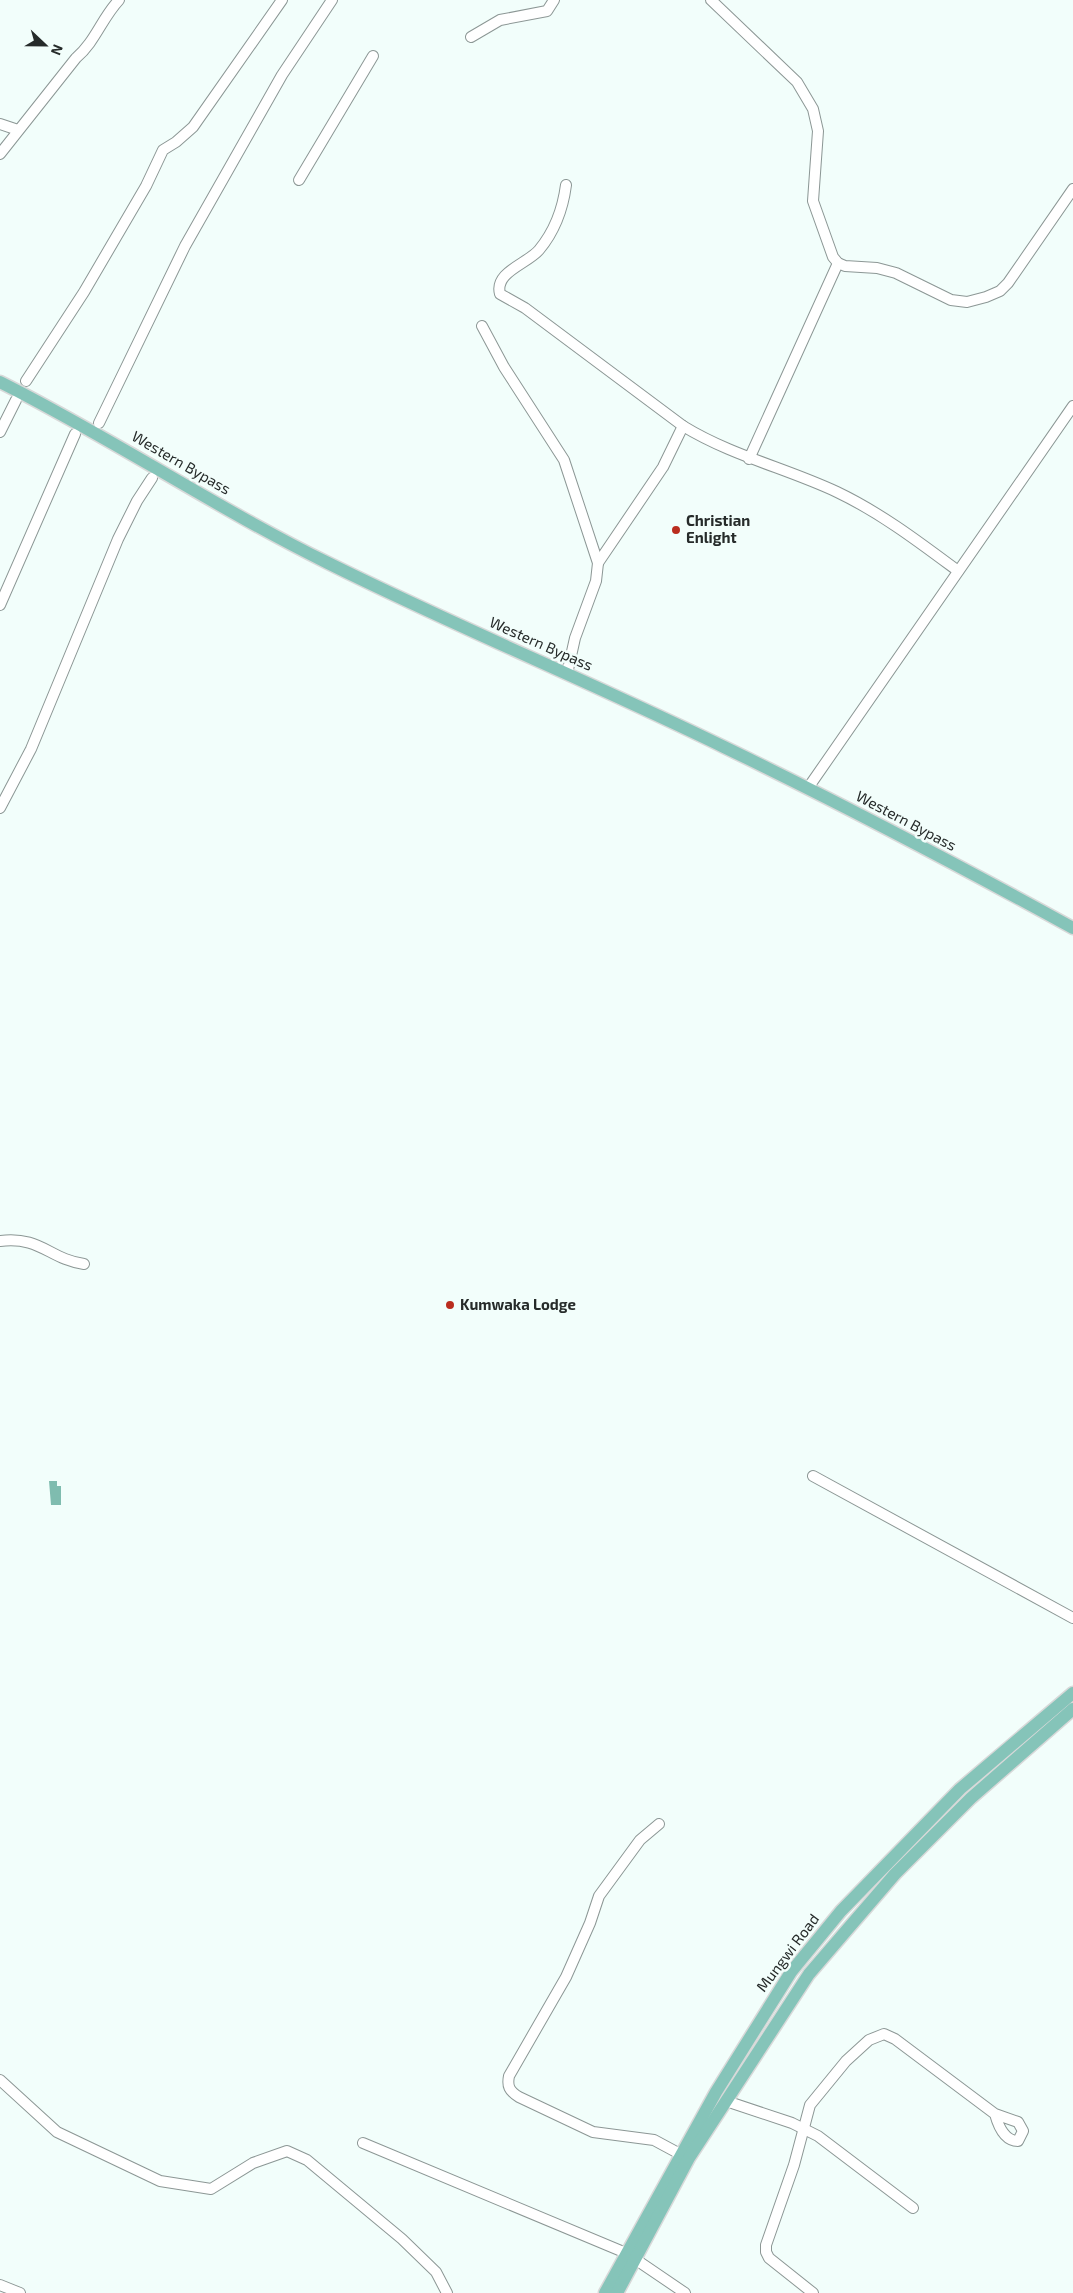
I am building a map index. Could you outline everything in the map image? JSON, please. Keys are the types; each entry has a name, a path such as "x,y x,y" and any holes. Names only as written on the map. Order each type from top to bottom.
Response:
{"main road":[{"name":"Western Bypass","path":"0,382 80,424 325,562 435,616 567,674 808,788 1073,928"},
{"name":"Mungwi Road","path":"617,2293 631,2256 680,2154 716,2092 791,1972 841,1911 960,1789 1073,1693"},
{"name":"Mungwi Road","path":"605,2293 631,2256 689,2158 809,1974 852,1922 971,1798 1073,1709"}],"street":[{"path":"0,154 76,58 88,47 109,11 119,0"},
{"path":"26,381 84,292 146,186 163,150 176,142 193,127 282,0"},
{"path":"99,423 185,246 282,75 332,0"},
{"path":"471,37 500,20 543,12 550,7 554,0"},
{"path":"711,0 797,82 813,109 818,131 814,202 833,257 845,266 877,268 896,273 951,300 968,302 986,298 1000,291 1008,283 1073,189"},
{"path":"299,180 373,56"},
{"path":"0,124 18,130"},
{"path":"566,185 564,201 546,239 527,261 505,275 500,282 500,294 525,308 581,348 683,426 710,442 834,491 873,510 958,571"},
{"path":"749,459 838,262"},
{"path":"482,326 504,367 564,460 598,563 596,580 575,638 567,674"},
{"path":"0,432 16,400"},
{"path":"808,788 1073,406"},
{"path":"598,563 663,467 683,426"},
{"path":"0,605 76,434"},
{"path":"0,808 31,749 118,539 137,501 152,478"},
{"path":"0,1241 18,1239 34,1243 72,1262 84,1264"},
{"path":"813,1476 1073,1618"},
{"path":"659,1824 640,1840 599,1896 590,1922 566,1976 529,2044 509,2076 508,2084 510,2090 519,2097 592,2132 654,2140 680,2154"},
{"path":"813,2293 769,2258 766,2252 766,2245 794,2166 810,2106 846,2061 869,2040 884,2034 895,2039 995,2114"},
{"path":"0,2080 57,2132 160,2181 211,2189 253,2164 287,2151 307,2160 402,2239 436,2272 447,2293"},
{"path":"726,2101 803,2128 818,2136 913,2208"},
{"path":"363,2143 631,2256 685,2293"},
{"path":"0,2284 20,2293"}],"shaded area":[{"path":"49,1481 57,1481 57,1486 61,1486 61,1505 51,1505"}],"place":[{"name":"Christian Enlight","path":"676,530"},
{"name":"Kumwaka Lodge","path":"450,1305"}]}
